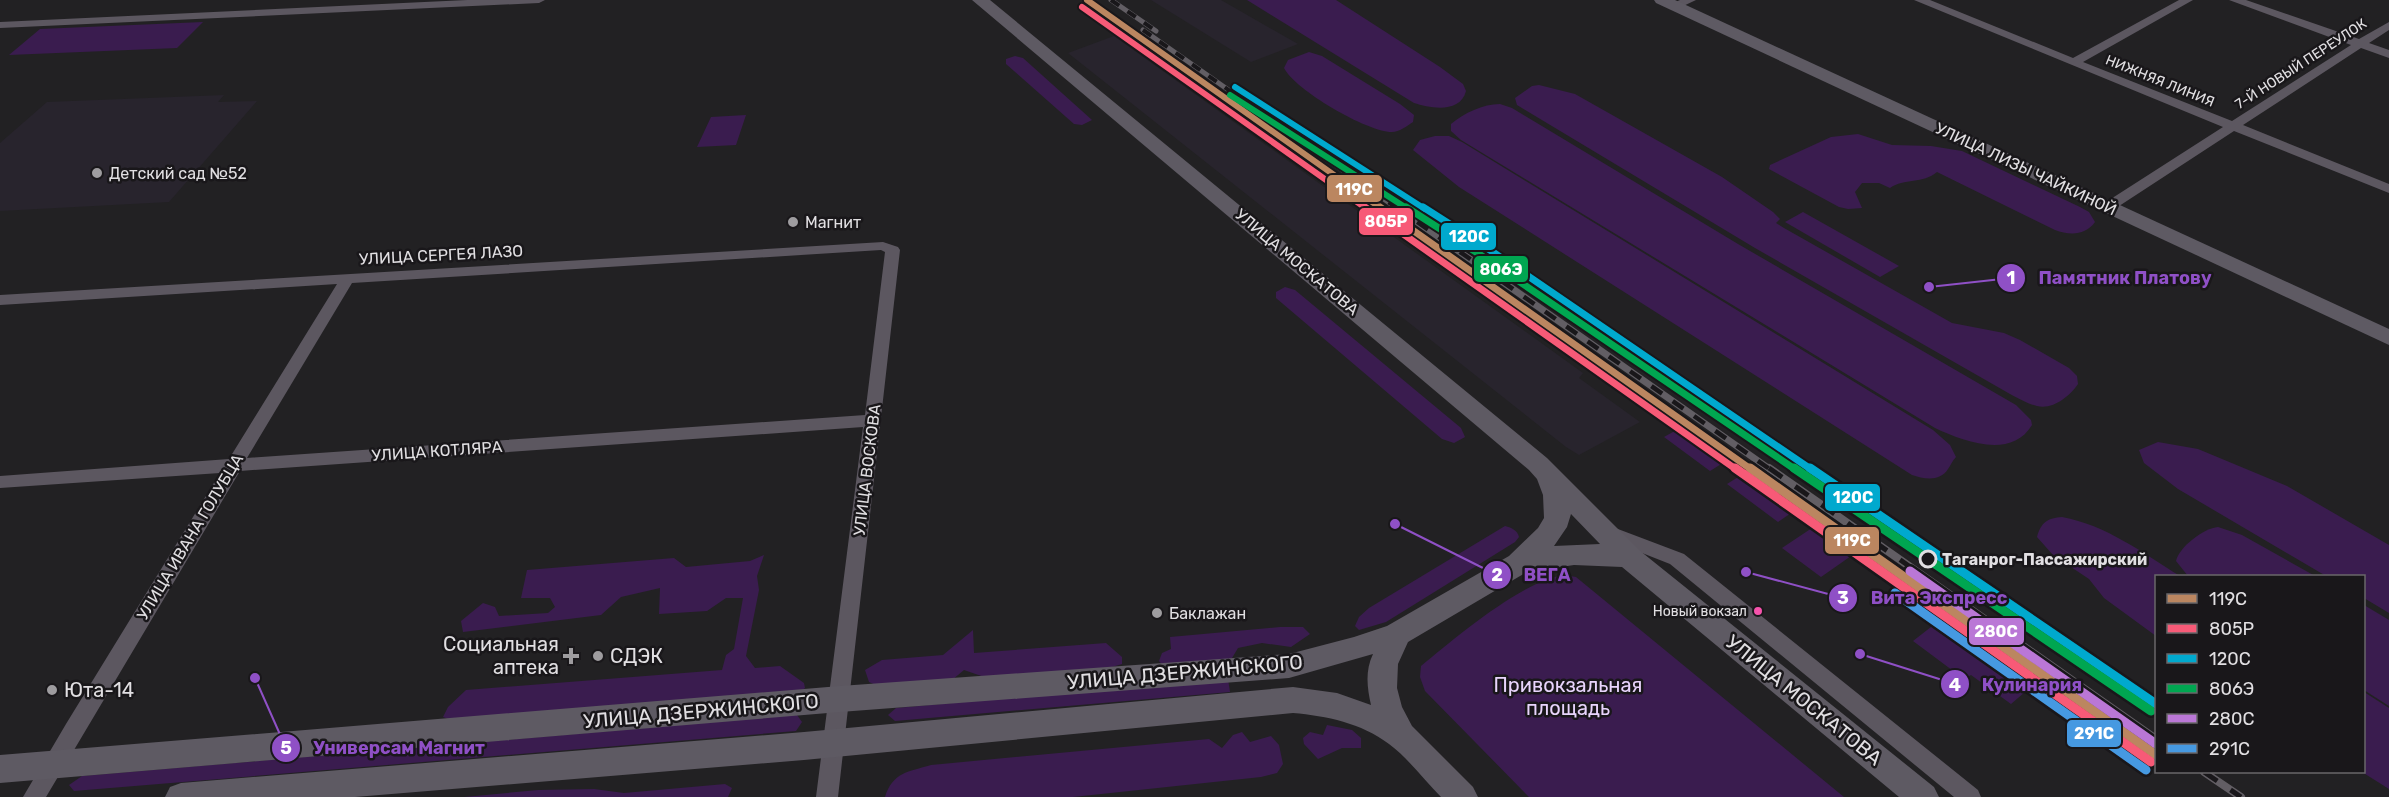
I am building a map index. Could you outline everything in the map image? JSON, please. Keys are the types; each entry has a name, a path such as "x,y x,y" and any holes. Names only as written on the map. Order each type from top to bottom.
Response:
{"main road":[{"name":"УЛИЦА МОСКАТОВА","path":"980,0 1538,464 1629,557 1923,797"},
{"name":"УЛИЦА ЛИЗЫ ЧАЙКИНОЙ","path":"1676,2 2389,338"},
{"path":"1520,563 1550,532 1559,517 1557,496 1538,464"},
{"path":"1401,735 1387,709 1382,688 1383,664 1397,634 1520,563 1577,553 1629,557"},
{"name":"УЛИЦА ДЗЕРЖИНСКОГО","path":"0,769 840,699 1289,666 1354,649 1397,634"},
{"path":"181,797 836,743 1293,700 1345,707 1370,716 1401,735 1461,797"}],"street":[{"path":"0,25 539,0"},
{"name":"НИЖНЯЯ ЛИНИЯ","path":"1920,0 1939,3 2074,62 2389,189"},
{"path":"2074,62 2187,0"},
{"path":"2235,0 2389,54"},
{"name":"7-Й НОВЫЙ ПЕРЕУЛОК","path":"2108,207 2389,25"},
{"name":"УЛИЦА СЕРГЕЯ ЛАЗО","path":"0,300 883,246"},
{"name":"УЛИЦА ВОСКОВА","path":"836,743 893,250 883,246"},
{"name":"УЛИЦА ИВАНА ГОЛУБЦА","path":"34,797 73,729 348,278"},
{"name":"УЛИЦА КОТЛЯРА","path":"0,482 873,420"},
{"name":"УЛИЦА МОСКАТОВА","path":"1606,531 1677,560 1970,797"},
{"path":"1629,557 1677,560"},
{"path":"827,797 836,743"}],"shaded area":[{"path":"1151,0 1221,0 1298,44 1251,62"},
{"path":"1114,36 1583,373 1579,378 1640,422 1579,455 1566,447 1068,53"},
{"name":"Детский сад №52","path":"224,95 218,102 257,101 169,202 0,211 0,143 47,102"}],"green space":[{"path":"1247,0 1336,0 1463,84 1466,91 1463,98 1458,103 1444,108 1414,103"},
{"path":"203,22 177,48 9,55 40,29"},
{"path":"1309,52 1322,56 1400,104 1414,115 1413,122 1395,132 1381,130 1350,118 1316,98 1284,68 1288,60"},
{"path":"1015,56 1023,58 1092,120 1082,125 1074,124 1006,64 1006,59"},
{"path":"1539,85 1575,94 1722,177 1773,212 1780,219 1776,223 1952,323 2004,333 2020,340 2069,368 2077,376 2078,384 2066,397 2055,404 2043,407 2010,394 1755,248 1517,105 1515,98 1532,86"},
{"path":"1500,104 1512,108 1738,244 2016,405 2031,420 2032,425 2023,436 1999,445 1972,442 1935,428 1461,140 1451,131 1451,124 1462,116 1480,107"},
{"path":"746,115 736,145 697,147 711,117"},
{"path":"1858,134 1892,145 1931,146 1962,151 2080,207 2089,212 2095,222 2082,232 2066,233 2055,230 1937,172 1932,176 1890,188 1879,183 1862,183 1855,192 1862,208 1848,209 1839,207 1769,169 1770,165 1831,137"},
{"path":"1435,136 1449,136 1462,142 1933,430 1950,445 1956,457 1941,476 1927,478 1912,475 1459,187 1413,150 1420,140"},
{"path":"1803,212 1899,266 1880,277 1785,222"},
{"path":"1285,287 1295,290 1461,428 1465,437 1454,443 1442,439 1276,298 1276,292"},
{"path":"1680,428 1726,461 1710,471 1664,437"},
{"path":"2158,442 2198,449 2287,486 2389,545 2389,613 2365,599 2365,575 2324,575 2178,489 2144,463 2139,450"},
{"path":"1743,474 1794,511 1778,522 1727,484"},
{"path":"2062,517 2094,526 2138,549 2178,575 2155,575 2155,635 2104,598 2089,579 2053,555 2037,537 2046,522"},
{"path":"1505,526 1517,533 1519,537 1515,542 1386,622 1359,630 1355,626 1359,617 1369,608"},
{"path":"2218,527 2242,535 2313,575 2187,575 2176,561 2178,556 2193,539"},
{"path":"1812,528 1851,556 1821,577 1782,548"},
{"path":"764,555 757,576 759,590 746,656 755,668 780,666 804,683 805,688 800,692 451,720 443,717 448,707 466,690 722,670 726,655 734,649 743,598 726,598 707,611 659,614 660,588 621,597 601,615 463,632 461,621 483,603 495,607 499,616 548,613 555,607 550,598 521,598 527,570 674,558 686,567 750,561"},
{"name":"Привокзальная площадь","path":"1564,575 1576,577 1844,797 1529,797 1425,691 1420,677 1421,666 1470,626 1509,599 1547,579"},
{"path":"2365,606 2389,620 2389,706 2365,691"},
{"path":"1940,620 2032,686 2011,704 1971,675 1964,679 1913,641"},
{"path":"1303,627 1310,634 1291,647 1262,643 1238,648 1229,663 1164,667 1159,661 1162,653 1171,649 1170,637"},
{"path":"973,630 974,653 1106,643 1122,657 1122,664 1099,671 993,680 964,670 952,680 880,687 869,682 865,670 882,660 943,655"},
{"path":"1228,679 1230,692 895,721 888,715 896,708"},
{"path":"2365,693 2389,708 2389,789 2364,773"},
{"path":"797,715 802,722 796,731 74,791 69,785 82,776"},
{"path":"1327,725 1352,730 1361,738 1361,748 1342,748 1318,759 1304,744 1303,738 1310,732 1323,735"},
{"path":"1242,732 1250,742 1271,736 1279,745 1283,764 1277,773 1261,777 1073,797 885,797 892,782 902,774 931,765 1209,739 1222,748 1233,735"},
{"path":"725,784 732,788 728,797 464,797 538,790 594,789 624,793"}],"railway":[{"path":"1111,0 1156,31"},
{"path":"1143,30 1398,209"},
{"path":"1396,207 1771,470"},
{"path":"1769,468 2155,738"},
{"path":"2205,773 2241,797"}],"transit line":[{"name":"119С","path":"1087,0 2155,754"},
{"name":"805Р","path":"1082,7 2151,762"},
{"name":"120С","path":"1235,87 1484,246 2155,703"},
{"name":"806Э","path":"1230,95 1479,254 2151,711"},
{"name":"280С","path":"1910,571 2155,743"},
{"name":"291С","path":"1895,593 2146,770"}],"place":[{"name":"Детский сад №52","path":"97,173"},
{"name":"Магнит","path":"793,222"},
{"name":"Памятник Платову","path":"1929,287"},
{"name":"ВЕГА","path":"1395,524"},
{"name":"Таганрог-Пассажирский","path":"1928,559"},
{"name":"Вита Экспресс","path":"1746,572"},
{"name":"Новый вокзал","path":"1758,611"},
{"name":"Баклажан","path":"1157,613"},
{"name":"Кулинария","path":"1860,654"},
{"name":"Социальная аптека","path":"571,656"},
{"name":"СДЭК","path":"598,656"},
{"name":"Универсам Магнит","path":"255,678"},
{"name":"Юта-14","path":"52,690"}]}
